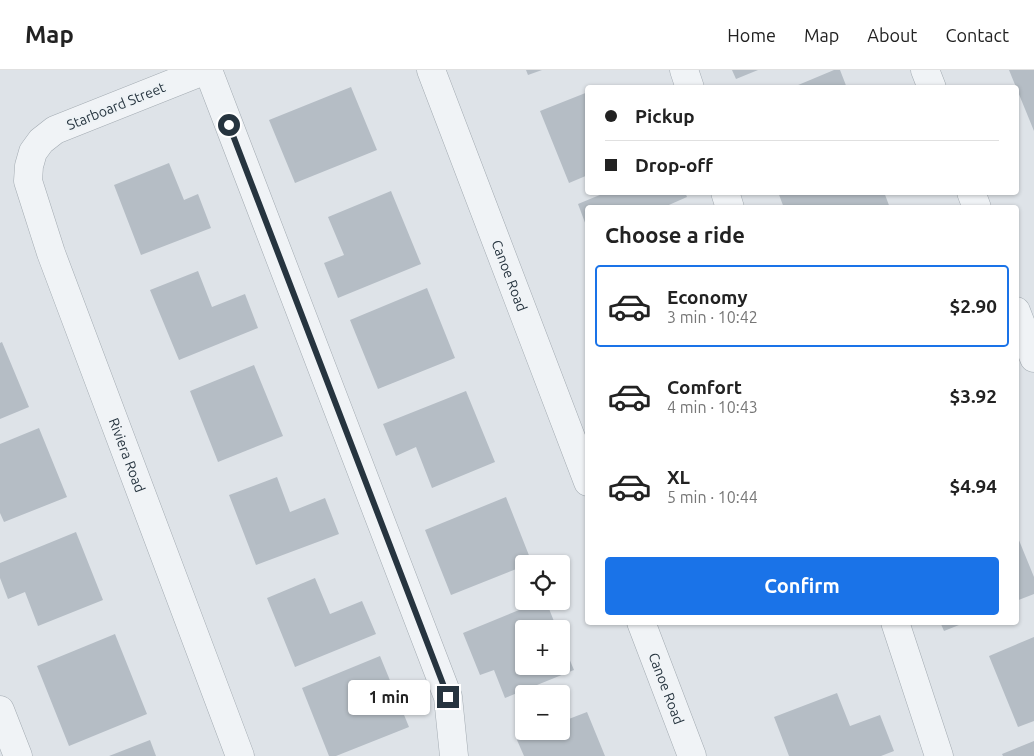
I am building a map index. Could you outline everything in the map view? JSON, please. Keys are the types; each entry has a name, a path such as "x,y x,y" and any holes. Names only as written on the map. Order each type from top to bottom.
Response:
{"street":[{"name":"Starboard Street","path":"33,152 41,141 55,130 207,70"},
{"path":"207,70 448,697 454,756"},
{"name":"Canoe Road","path":"430,70 585,474"},
{"path":"684,70 689,85"},
{"path":"925,70 931,85"},
{"name":"Riviera Road","path":"33,152 29,166 28,181 51,253 240,756"},
{"path":"1019,320 1034,358"},
{"name":"Canoe Road","path":"642,625 692,756"},
{"path":"896,625 939,756"},
{"path":"0,710 18,756"}],"building":[{"path":"526,70 542,70 528,75"},
{"path":"732,70 758,70 736,79"},
{"path":"834,70 840,70 846,85 798,85"},
{"path":"1009,70 1034,70 1034,131 1019,94 1019,85 1015,85"},
{"path":"351,87 377,150 295,183 269,120"},
{"path":"585,93 585,176 569,183 540,111"},
{"path":"169,163 184,200 198,194 211,228 141,255 114,185"},
{"path":"391,191 421,264 338,298 324,263 344,255 328,217"},
{"path":"600,195 686,195 687,197 669,205 585,205 585,223 578,204"},
{"path":"779,195 885,195 889,205 783,205"},
{"path":"198,271 212,307 245,294 258,328 179,360 150,290"},
{"path":"427,288 455,358 378,389 350,320"},
{"path":"2,342 29,407 0,419 0,343"},
{"path":"254,365 283,436 218,462 190,391"},
{"path":"466,391 495,462 432,488 416,447 396,456 383,424"},
{"path":"39,428 67,497 4,522 0,513 0,444"},
{"path":"277,477 290,512 325,498 339,534 256,565 229,495"},
{"path":"506,497 529,555 515,555 515,570 451,595 425,530"},
{"path":"76,532 103,600 38,626 25,592 8,599 0,578 0,563"},
{"path":"1019,540 1034,577 1034,594 1019,600"},
{"path":"315,578 330,614 362,601 376,634 295,667 267,598"},
{"path":"519,610 550,610 553,620 515,620 515,675 562,675 537,685 515,685 515,694 505,698 494,670 480,675 463,633"},
{"path":"941,625 959,625 944,631"},
{"path":"115,634 147,714 69,746 37,666"},
{"path":"1034,637 1034,721 1018,727 989,656"},
{"path":"380,656 409,727 336,756 329,756 302,688"},
{"path":"570,660 574,670 570,672"},
{"path":"837,693 850,726 880,715 894,751 881,756 789,756 774,717"},
{"path":"587,712 605,756 524,756 517,740 570,740 570,719"},
{"path":"150,740 156,756 109,756"},
{"path":"1034,741 1034,756 1003,756 1002,754"}],"route":[{"path":"229,125 448,697"}]}
